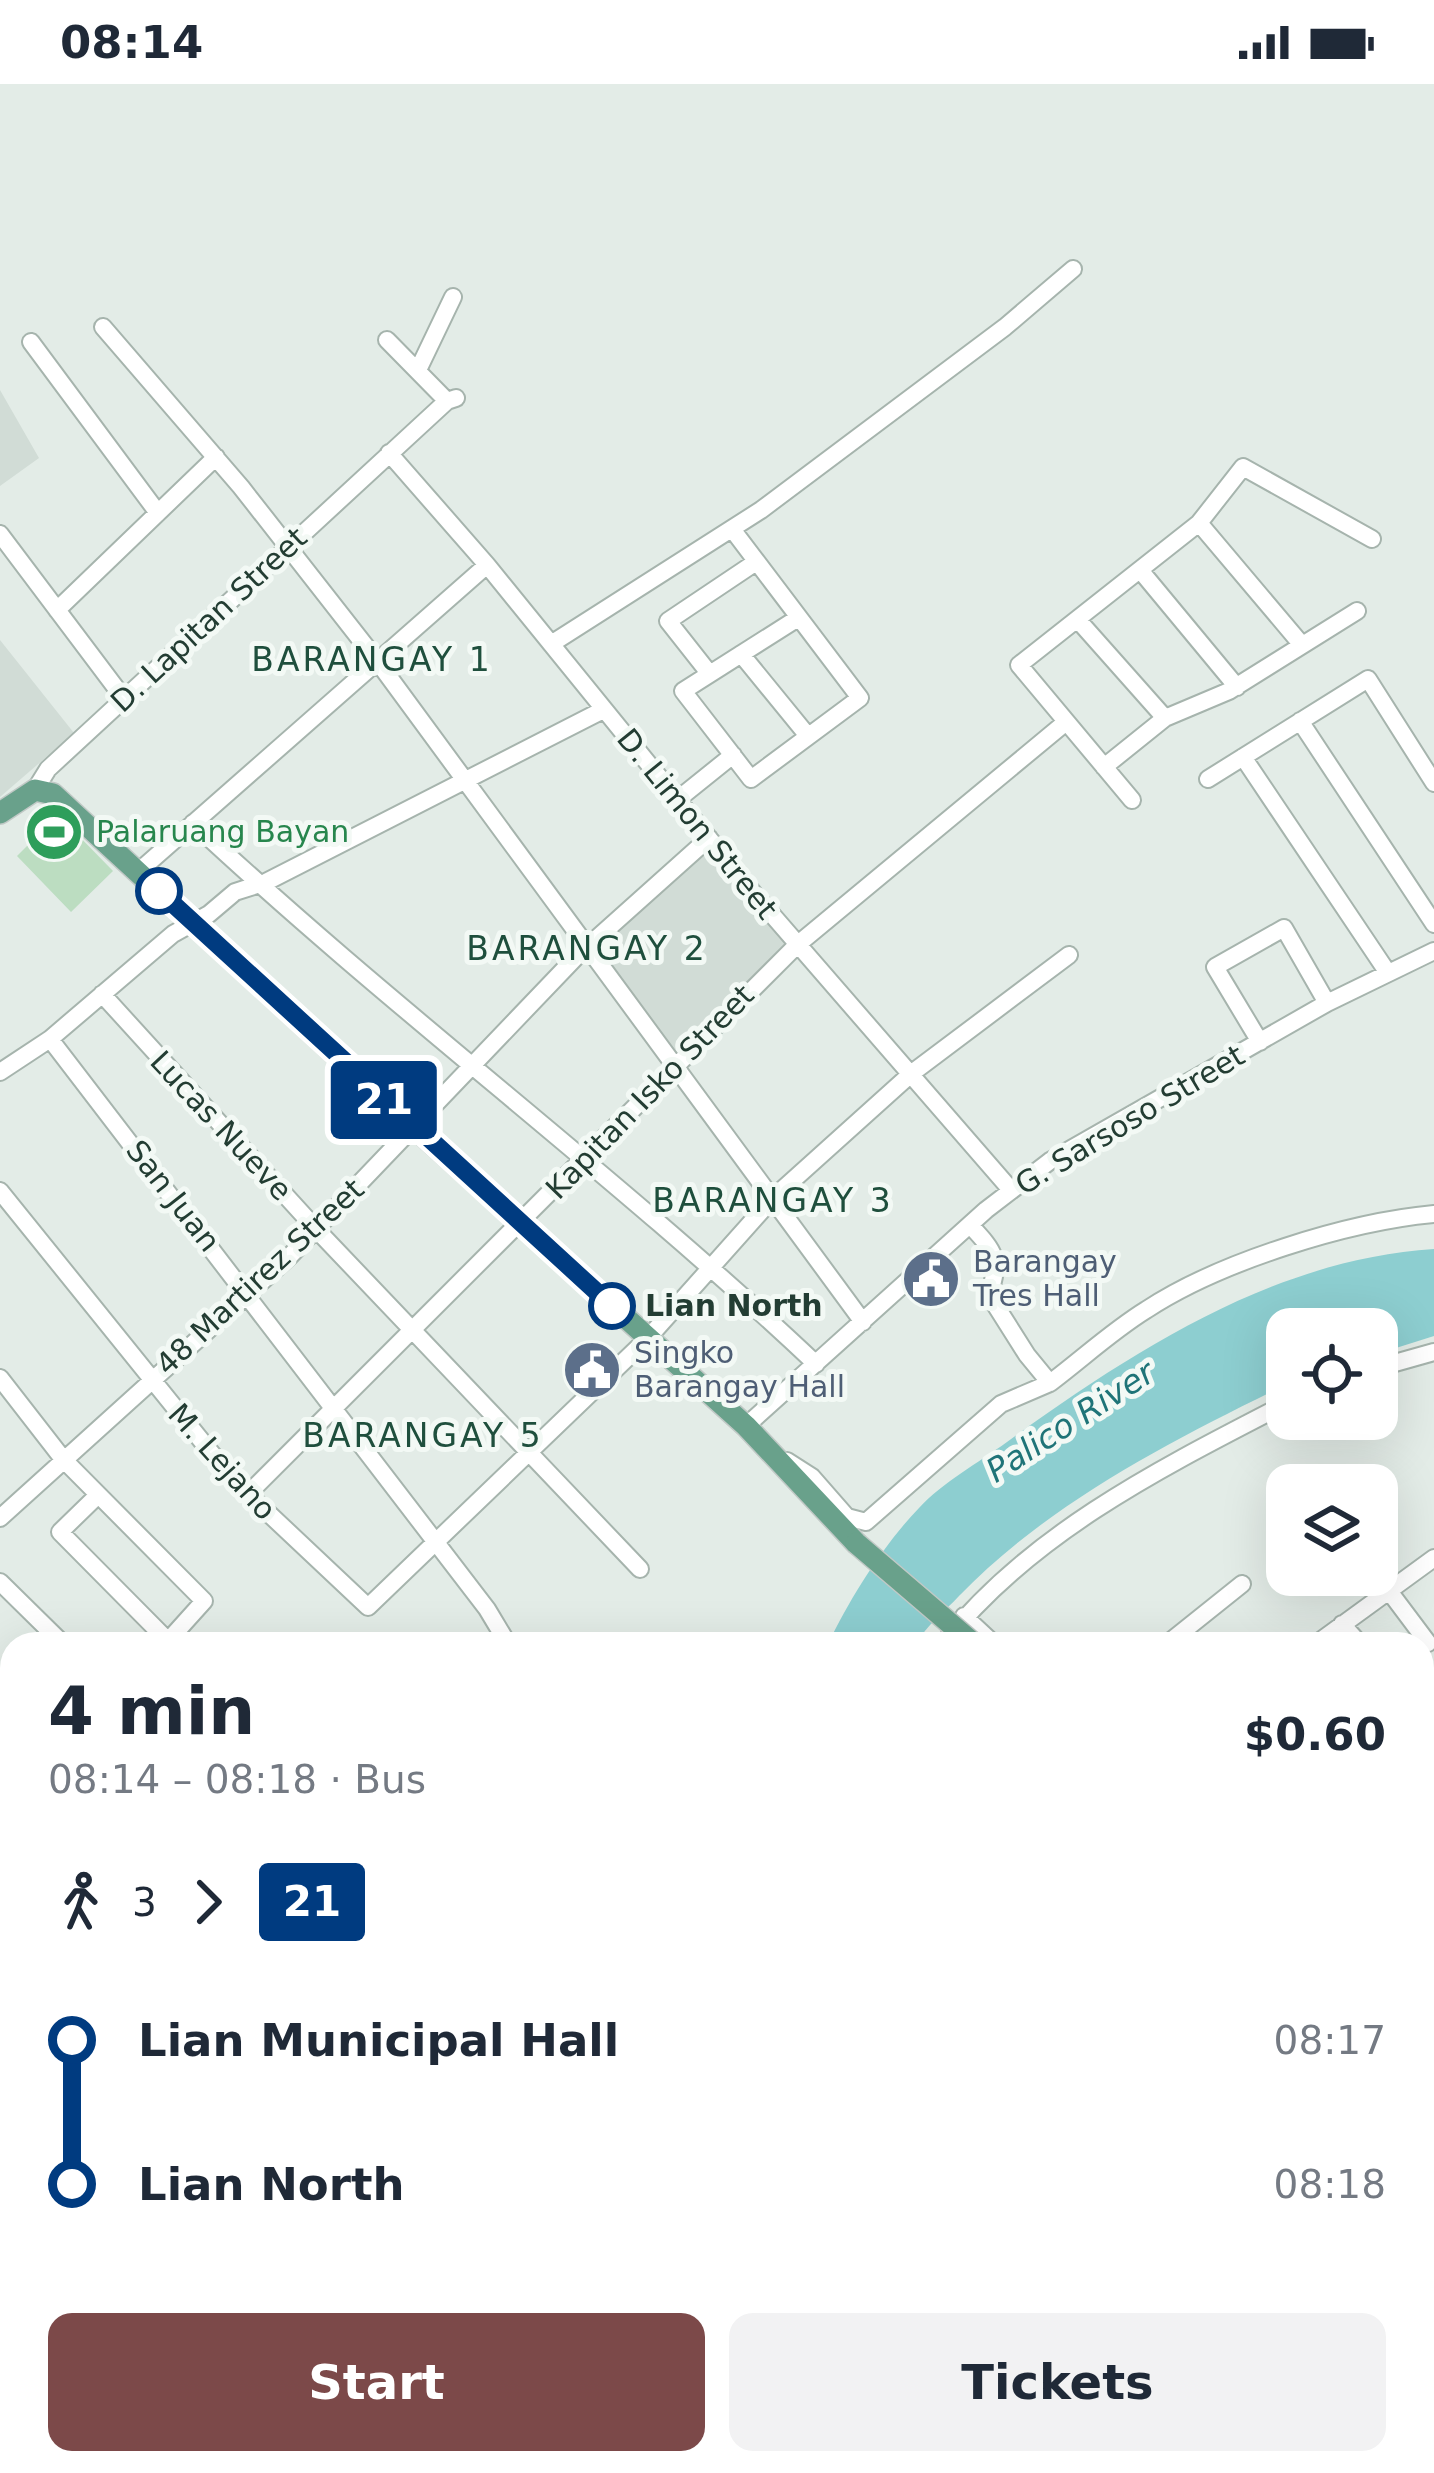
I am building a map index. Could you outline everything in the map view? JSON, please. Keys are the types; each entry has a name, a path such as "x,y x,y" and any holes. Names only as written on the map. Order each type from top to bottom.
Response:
{"main road":[{"path":"0,813 34,790 53,794 520,1225 746,1426 856,1543 960,1632"}],"street":[{"path":"551,644 732,529 916,395 1073,269"},
{"path":"387,340 418,370 454,297"},
{"path":"103,328 216,457 378,662 863,1322"},
{"path":"31,341 158,513"},
{"name":"D. Lapitan Street","path":"34,790 48,769 451,400 418,370"},
{"name":"D. Limon Street","path":"389,453 487,565 797,945 1011,1190"},
{"path":"57,610 216,457"},
{"path":"1132,800 1019,665 1198,523 1243,467 1372,539"},
{"path":"1198,523 1302,645"},
{"path":"732,529 860,698 751,779 683,691 798,618"},
{"path":"0,534 125,700"},
{"path":"709,673 668,621 756,562"},
{"path":"138,872 487,565"},
{"path":"1140,570 1237,687"},
{"path":"1104,767 1166,718 1237,687 1357,611"},
{"path":"1078,620 1166,718"},
{"path":"741,654 808,736"},
{"path":"1208,779 1368,679 1434,783"},
{"path":"0,1072 50,1039 173,934 236,892 467,782 604,710"},
{"path":"1300,721 1434,924"},
{"name":"Kapitan Isko Street","path":"248,1494 797,945 1066,722"},
{"path":"677,800 733,755"},
{"path":"1243,757 1388,973"},
{"path":"194,823 257,883 711,1265 816,1364"},
{"name":"48 Martirez Street","path":"0,1517 317,1230 586,946 709,838"},
{"path":"1260,1042 1215,967 1284,928 1327,1003"},
{"name":"G. Sarsoso Street","path":"746,1426 1011,1190 1093,1135 1327,1003 1434,951"},
{"path":"435,1541 648,1338 773,1198 912,1072 1069,955"},
{"name":"Lucas Nueve","path":"102,994 317,1230 640,1568"},
{"name":"San Juan","path":"50,1039 248,1293 502,1632"},
{"name":"M. Lejano","path":"0,1192 149,1380 248,1494 368,1607 435,1541"},
{"path":"775,1454 812,1477 847,1517 866,1522 1000,1404 1050,1383 1148,1308 1226,1270 1313,1240 1395,1217 1434,1214"},
{"path":"970,1225 993,1250 996,1273 989,1295 1050,1383"},
{"path":"1398,1362 1434,1352"},
{"path":"0,1378 63,1459 204,1600 176,1632"},
{"path":"0,1416 20,1404"},
{"path":"952,1632 1038,1549 1180,1459 1266,1414"},
{"path":"97,1496 60,1532 159,1632"},
{"path":"1398,1584 1434,1558"},
{"path":"0,1582 51,1632"},
{"path":"1182,1632 1242,1584"},
{"path":"1332,1632 1382,1596"},
{"path":"1393,1596 1420,1632"},
{"path":"964,1616 981,1632"},
{"path":"1342,1624 1349,1632"}],"shaded area":[{"path":"0,390 39,458 0,486"},
{"path":"0,640 74,733 0,797"},
{"path":"708,847 789,948 677,1057 595,948"}],"green space":[{"path":"69,826 113,871 71,912 17,856 35,838 46,848"}],"water":[{"name":"Palico River","path":"1434,1249 1434,1336 1398,1347 1398,1308 1266,1308 1266,1395 1156,1451 1072,1503 994,1562 924,1632 834,1632 857,1590 906,1522 961,1473 1156,1344 1262,1290 1375,1256"}],"bus line":[{"name":"21","path":"159,891 612,1306"}],"place":[{"name":"Palaruang Bayan","path":"54,832"},
{"name":"Barangay Tres Hall","path":"931,1279"},
{"name":"Lian North","path":"612,1306"},
{"name":"Singko Barangay Hall","path":"592,1370"}],"district":[{"name":"BARANGAY 1","path":"372,659"},
{"name":"BARANGAY 2","path":"587,948"},
{"name":"BARANGAY 3","path":"773,1200"},
{"name":"BARANGAY 5","path":"423,1435"}]}
